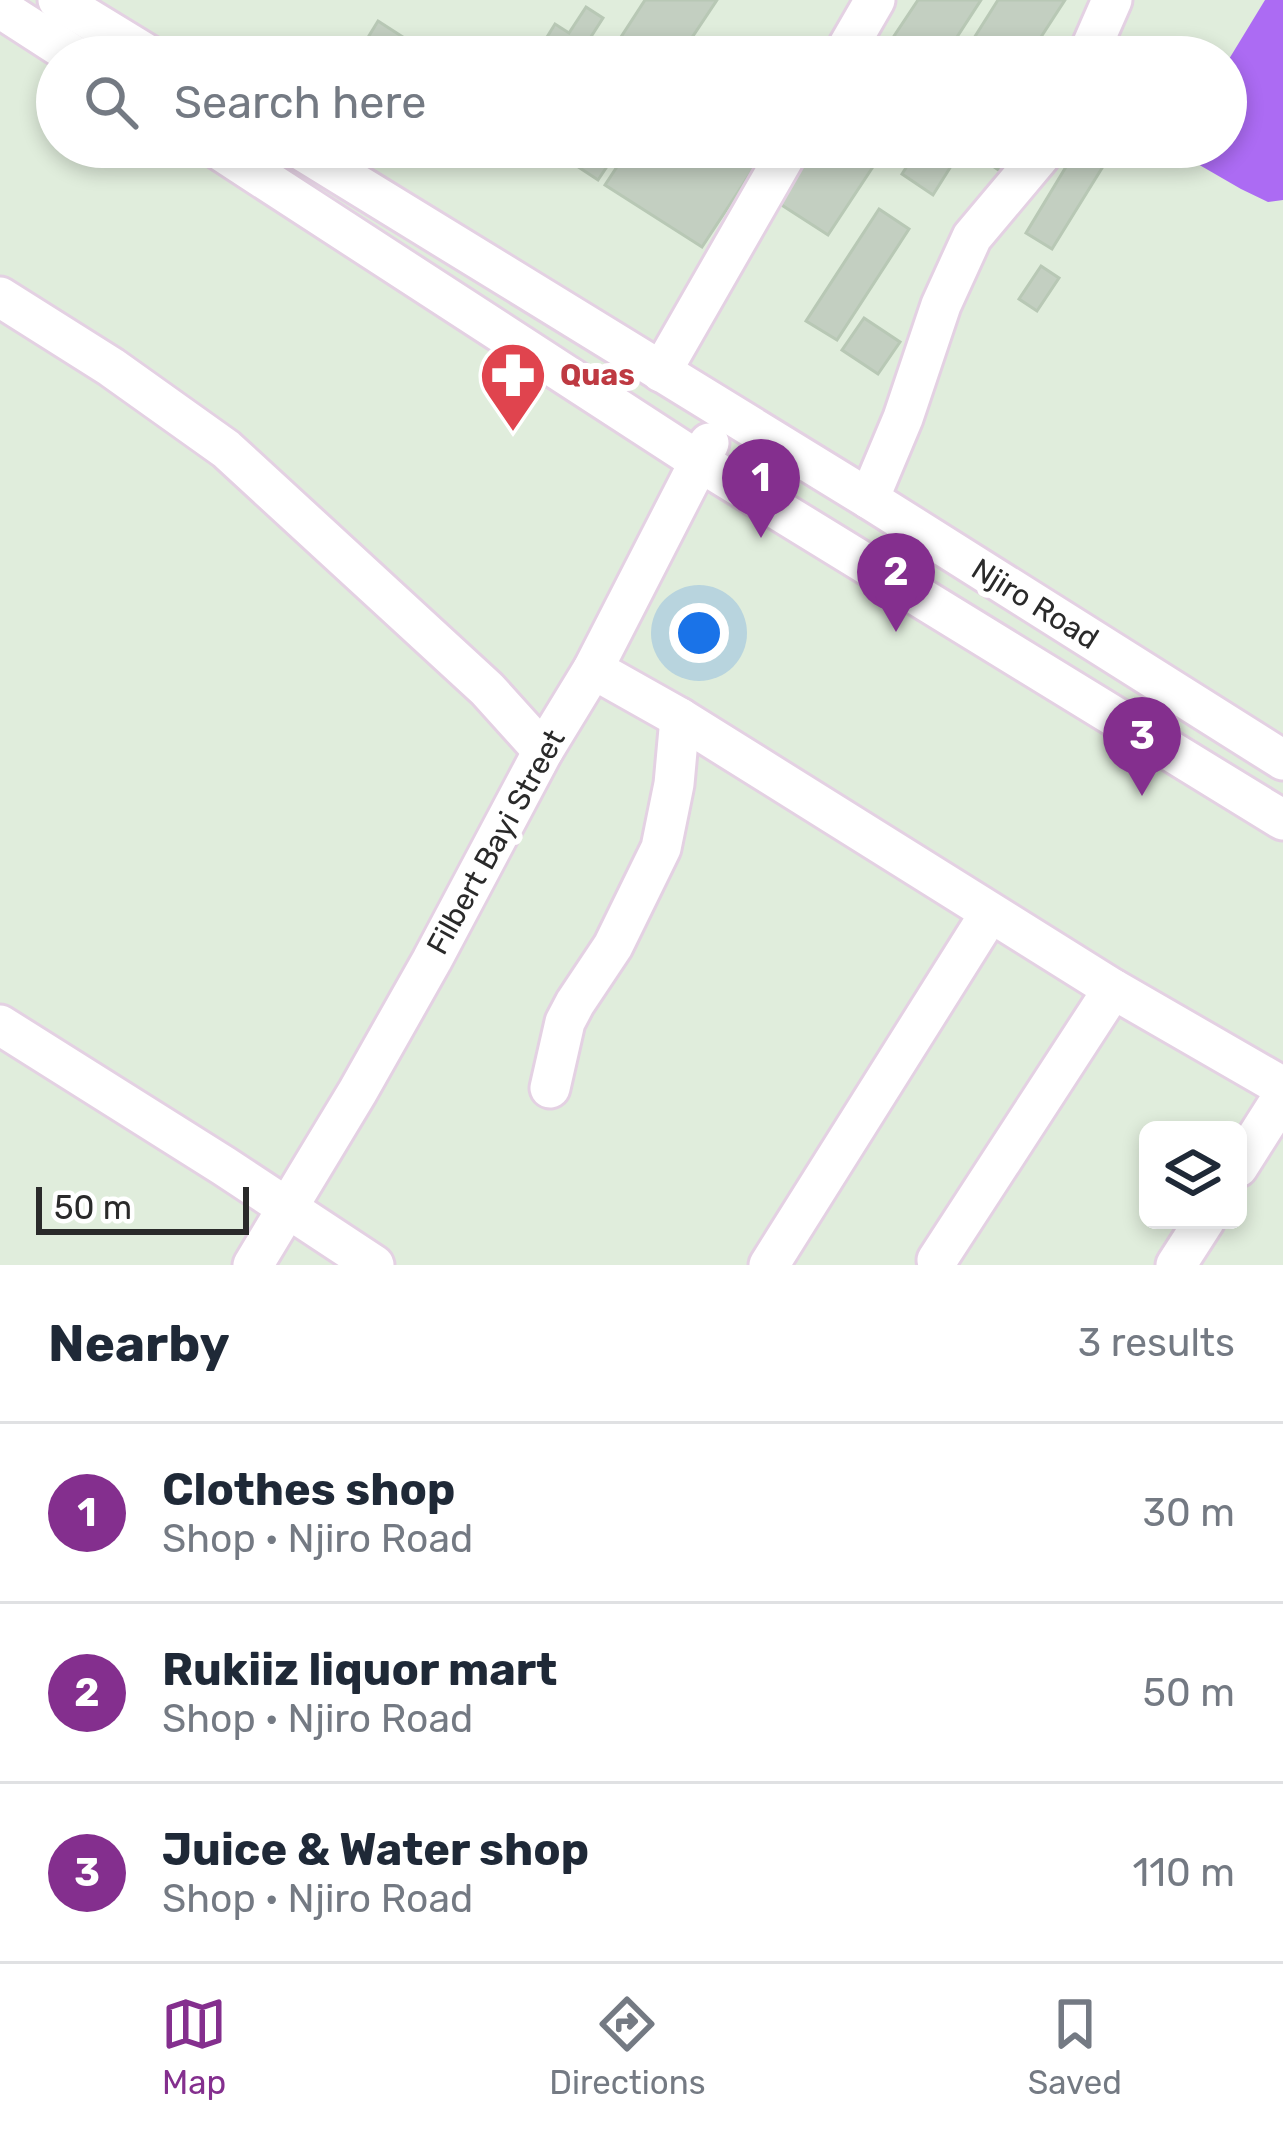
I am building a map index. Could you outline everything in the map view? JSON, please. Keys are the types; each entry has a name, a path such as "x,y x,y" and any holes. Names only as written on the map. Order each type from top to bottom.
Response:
{"street":[{"path":"58,0 117,36"},
{"path":"854,36 874,0"},
{"path":"1097,36 1112,0"},
{"path":"4,9 44,36"},
{"path":"246,168 700,463 1283,820"},
{"name":"Njiro Road","path":"330,168 1283,760"},
{"path":"661,372 778,168"},
{"path":"868,499 904,418 940,304 972,237 1030,168"},
{"path":"0,297 111,367 226,449 487,688 543,752"},
{"name":"Filbert Bayi Street","path":"253,1265 380,1053 593,669 724,411"},
{"path":"593,669 680,718 1283,1092 1247,1152"},
{"path":"550,1088 566,1022 613,946 661,848 674,784 680,718"},
{"path":"769,1265 990,913"},
{"path":"937,1260 1113,988"},
{"path":"0,1025 374,1265"},
{"path":"1176,1265 1198,1229"}],"shaded area":[{"path":"1265,0 1283,0 1283,200 1268,202 1205,168 1247,168 1247,36 1243,36"}],"building":[{"path":"645,0 717,0 693,36 622,36"},
{"path":"918,0 981,0 958,36 894,36"},
{"path":"998,0 1065,0 1042,36 975,36"},
{"path":"586,7 603,18 591,36 548,36 555,24 569,33"},
{"path":"378,21 401,36 369,36"},
{"path":"580,168 606,168 598,180"},
{"path":"616,168 754,168 702,247 605,185"},
{"path":"799,168 872,168 828,235 777,202"},
{"path":"906,168 950,168 933,195 902,174"},
{"path":"1065,168 1102,168 1052,249 1026,233"},
{"path":"879,209 909,229 837,340 806,321"},
{"path":"1041,266 1059,278 1037,311 1019,299"},
{"path":"864,318 900,342 878,374 842,350"}],"place":[{"name":"Quas","path":"513,434"},
{"name":"Clothes shop","path":"761,538"},
{"name":"Rukiiz liquor mart","path":"896,632"},
{"name":"Juice & Water shop","path":"1142,796"}]}
